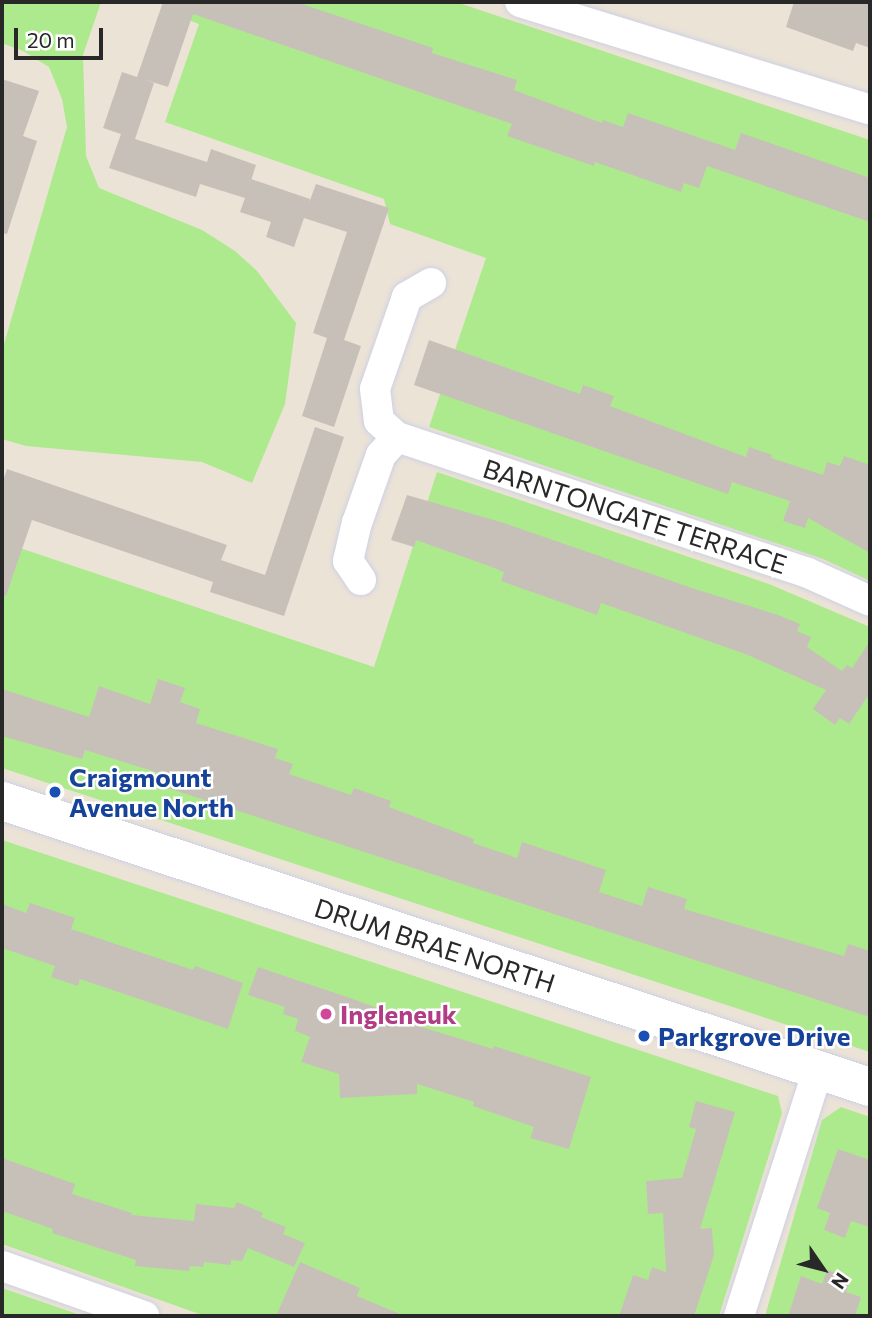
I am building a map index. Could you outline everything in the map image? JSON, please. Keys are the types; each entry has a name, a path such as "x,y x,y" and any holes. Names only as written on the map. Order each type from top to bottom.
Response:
{"main road":[{"name":"DRUM BRAE NORTH","path":"2,801 443,949 870,1087"}],"street":[{"path":"520,2 870,110"},
{"path":"361,580 348,561 357,523 381,455 397,437 379,421 374,389 407,297 431,283"},
{"name":"BARNTONGATE TERRACE","path":"397,437 808,573 870,601"},
{"path":"740,1316 818,1070"},
{"path":"2,1266 144,1316"}],"green space":[{"path":"2,2 101,2 83,55 86,156 99,188 202,230 235,251 257,271 296,323 285,404 252,483 202,462 26,446 2,439 2,351 67,127 62,99 49,67 23,51 2,43"},
{"path":"188,2 456,2 870,140 870,581 823,559 429,427 486,258 390,224 384,199 165,122 199,24 183,18"},
{"path":"437,472 769,584 870,627 870,1052 2,768 2,542 374,667"},
{"path":"2,840 778,1096 782,1113 719,1316 205,1316 2,1244"},
{"path":"841,1107 870,1117 870,1316 765,1316 822,1120"},
{"path":"2,1288 83,1316 2,1316"}],"building":[{"path":"163,2 296,2 433,48 432,53 517,80 514,90 602,123 603,120 623,127 628,113 735,150 741,133 870,178 870,222 707,166 699,188 684,183 681,192 595,162 594,166 507,136 512,124 193,14 168,87 143,79 154,83 135,139 207,162 211,149 256,165 251,179 310,199 309,203 316,184 389,208 344,340 361,346 334,427 302,416 327,338 313,333 347,232 304,218 294,247 266,237 271,222 240,212 245,198 200,184 196,197 109,168 121,134 103,128 122,72 137,77"},
{"path":"794,2 870,2 870,48 856,43 853,51 786,27"},
{"path":"2,79 39,91 23,136 37,141 7,234 2,233"},
{"path":"429,340 580,394 583,385 614,396 610,406 746,457 749,447 772,455 771,458 823,475 827,462 840,466 844,456 870,465 870,553 808,518 805,528 783,521 790,501 732,482 728,494 414,385"},
{"path":"315,427 344,437 284,616 210,592 213,582 32,520 6,596 2,595 2,484 7,469 227,545 221,560 265,575"},
{"path":"407,495 504,523 778,615 800,624 797,631 811,637 807,647 842,671 847,665 852,668 870,641 870,693 849,724 840,718 835,725 813,709 826,690 748,655 601,603 597,615 501,581 504,572 489,566 416,540 414,547 391,540"},
{"path":"158,679 185,688 180,702 200,709 196,723 278,749 275,758 293,764 289,774 351,795 354,788 391,801 389,807 474,839 473,843 517,858 522,842 606,870 599,892 642,906 648,887 687,899 684,909 844,956 848,944 870,951 870,1017 168,788 172,777 85,750 82,759 2,736 2,689 89,717 99,686 150,704"},
{"path":"30,903 75,918 71,929 193,970 195,966 243,983 228,1029 80,979 78,986 51,977 55,966 2,948 2,904 26,913"},
{"path":"258,967 353,999 412,1021 412,1024 493,1049 494,1046 591,1077 569,1149 530,1138 534,1127 473,1106 474,1102 417,1084 417,1094 340,1098 339,1074 301,1062 310,1037 295,1031 298,1019 283,1014 285,1007 248,995"},
{"path":"696,1101 735,1112 700,1229 712,1228 714,1255 694,1316 619,1316 633,1275 648,1280 652,1267 666,1272 663,1213 648,1214 646,1181 682,1178 696,1129 689,1127"},
{"path":"838,1149 870,1160 870,1227 851,1221 845,1238 824,1230 830,1213 817,1208"},
{"path":"2,1158 75,1184 72,1194 132,1213 131,1215 194,1221 196,1204 234,1208 237,1202 263,1213 261,1217 286,1227 283,1234 305,1243 294,1267 248,1248 242,1261 231,1260 231,1265 204,1262 203,1267 190,1266 189,1271 135,1266 136,1260 52,1233 53,1229 2,1211"},
{"path":"300,1262 360,1288 357,1296 405,1316 276,1316"},
{"path":"827,1270 851,1278 846,1292 861,1297 855,1316 788,1316 801,1276 822,1284"}],"place":[{"name":"Craigmount Avenue North","path":"55,792"},
{"name":"Ingleneuk","path":"326,1014"},
{"name":"Parkgrove Drive","path":"644,1036"}]}
